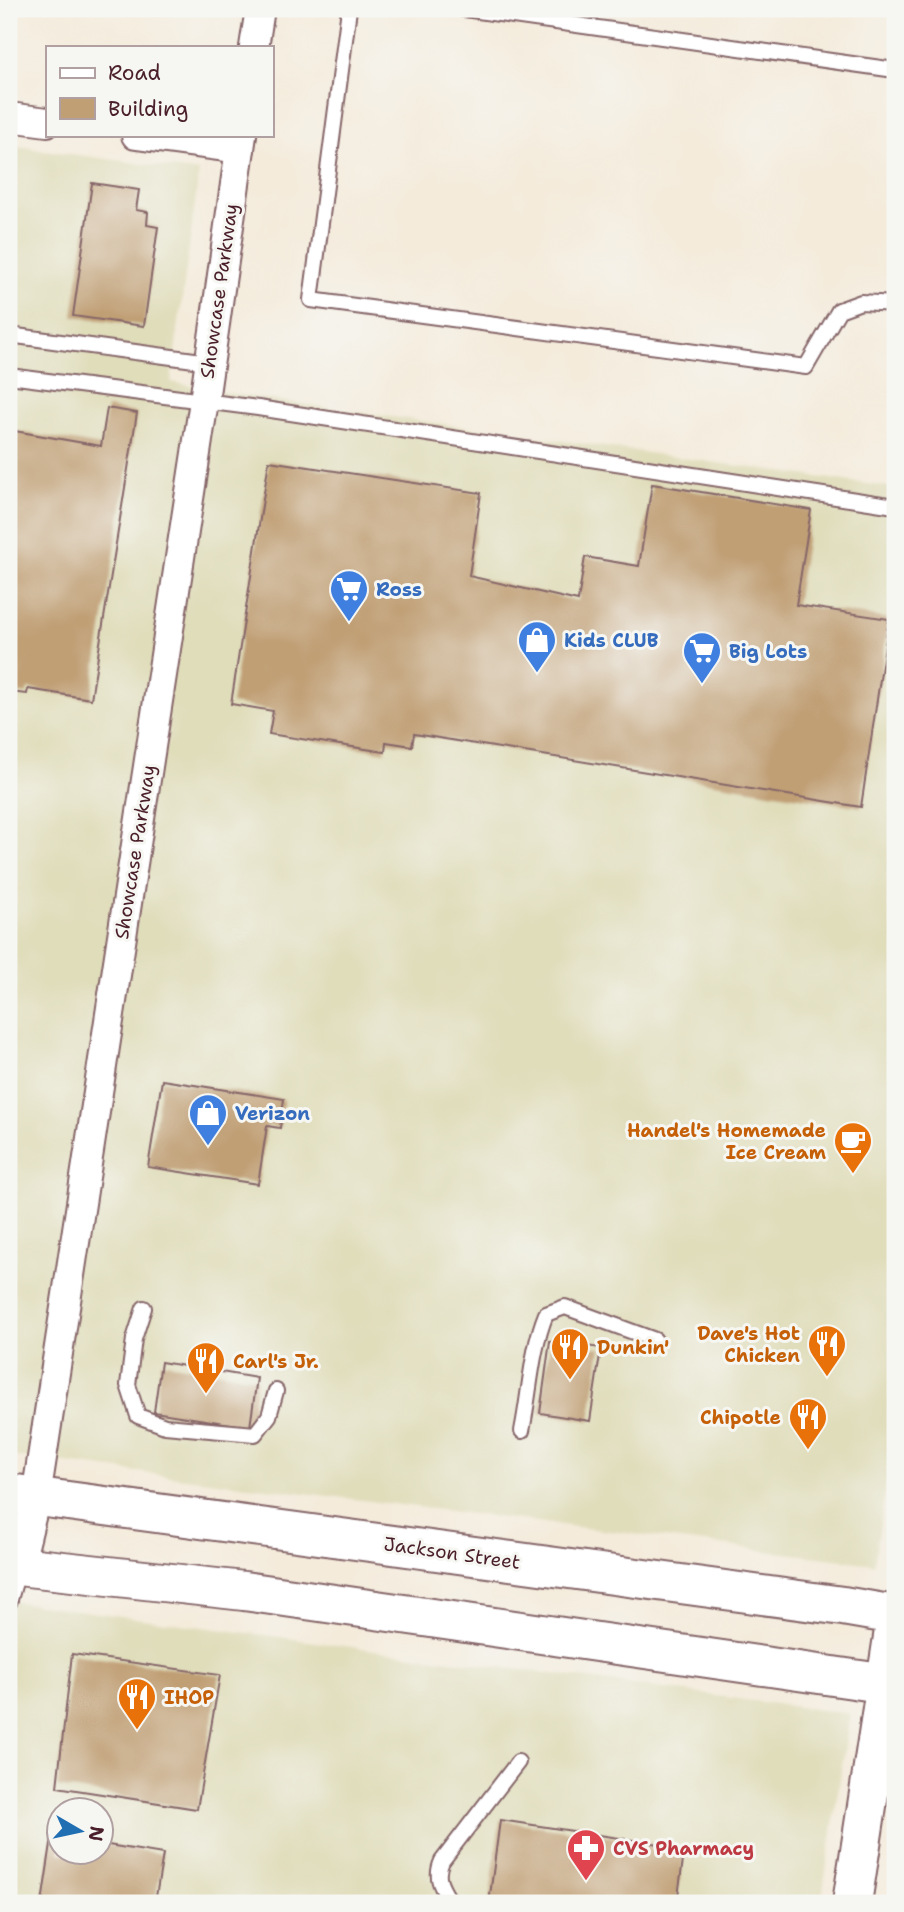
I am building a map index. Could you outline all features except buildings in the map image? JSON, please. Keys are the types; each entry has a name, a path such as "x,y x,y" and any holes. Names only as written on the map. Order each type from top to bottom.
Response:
{"main road":[{"name":"Jackson Street","path":"22,1495 895,1615"},
{"path":"14,1566 244,1591 891,1684"},
{"path":"852,1903 891,1684 895,1624"}],"street":[{"path":"254,46 260,9"},
{"path":"9,117 46,122"},
{"path":"151,136 241,142"},
{"name":"Showcase Parkway","path":"14,1566 22,1495 204,401 241,142"}],"lane":[{"path":"349,9 311,300 806,367 839,310 861,302 895,304"},
{"path":"464,9 895,70"},
{"path":"9,335 209,362"},
{"path":"9,376 204,401 895,506"},
{"path":"522,1431 531,1389 536,1338 546,1314 565,1307 655,1340"},
{"path":"144,1308 134,1339 128,1384 138,1416 165,1426 255,1434 269,1416 276,1391"},
{"path":"9,1603 14,1566"},
{"path":"451,1903 440,1885 437,1872 442,1861 518,1762"}],"shaded area":[{"path":"9,145 199,172 171,382 245,396 895,488 895,1425 874,1564 9,1456"},
{"path":"9,1601 850,1714 821,1903 9,1903"}],"place":[{"name":"Ross","path":"349,623"},
{"name":"Kids CLUB","path":"537,674"},
{"name":"Big Lots","path":"702,685"},
{"name":"Verizon","path":"208,1147"},
{"name":"Handel's Homemade Ice Cream","path":"853,1175"},
{"name":"Dave's Hot Chicken","path":"827,1378"},
{"name":"Dunkin'","path":"570,1381"},
{"name":"Carl's Jr.","path":"206,1395"},
{"name":"Chipotle","path":"808,1451"},
{"name":"IHOP","path":"137,1731"},
{"name":"CVS Pharmacy","path":"586,1882"}]}
